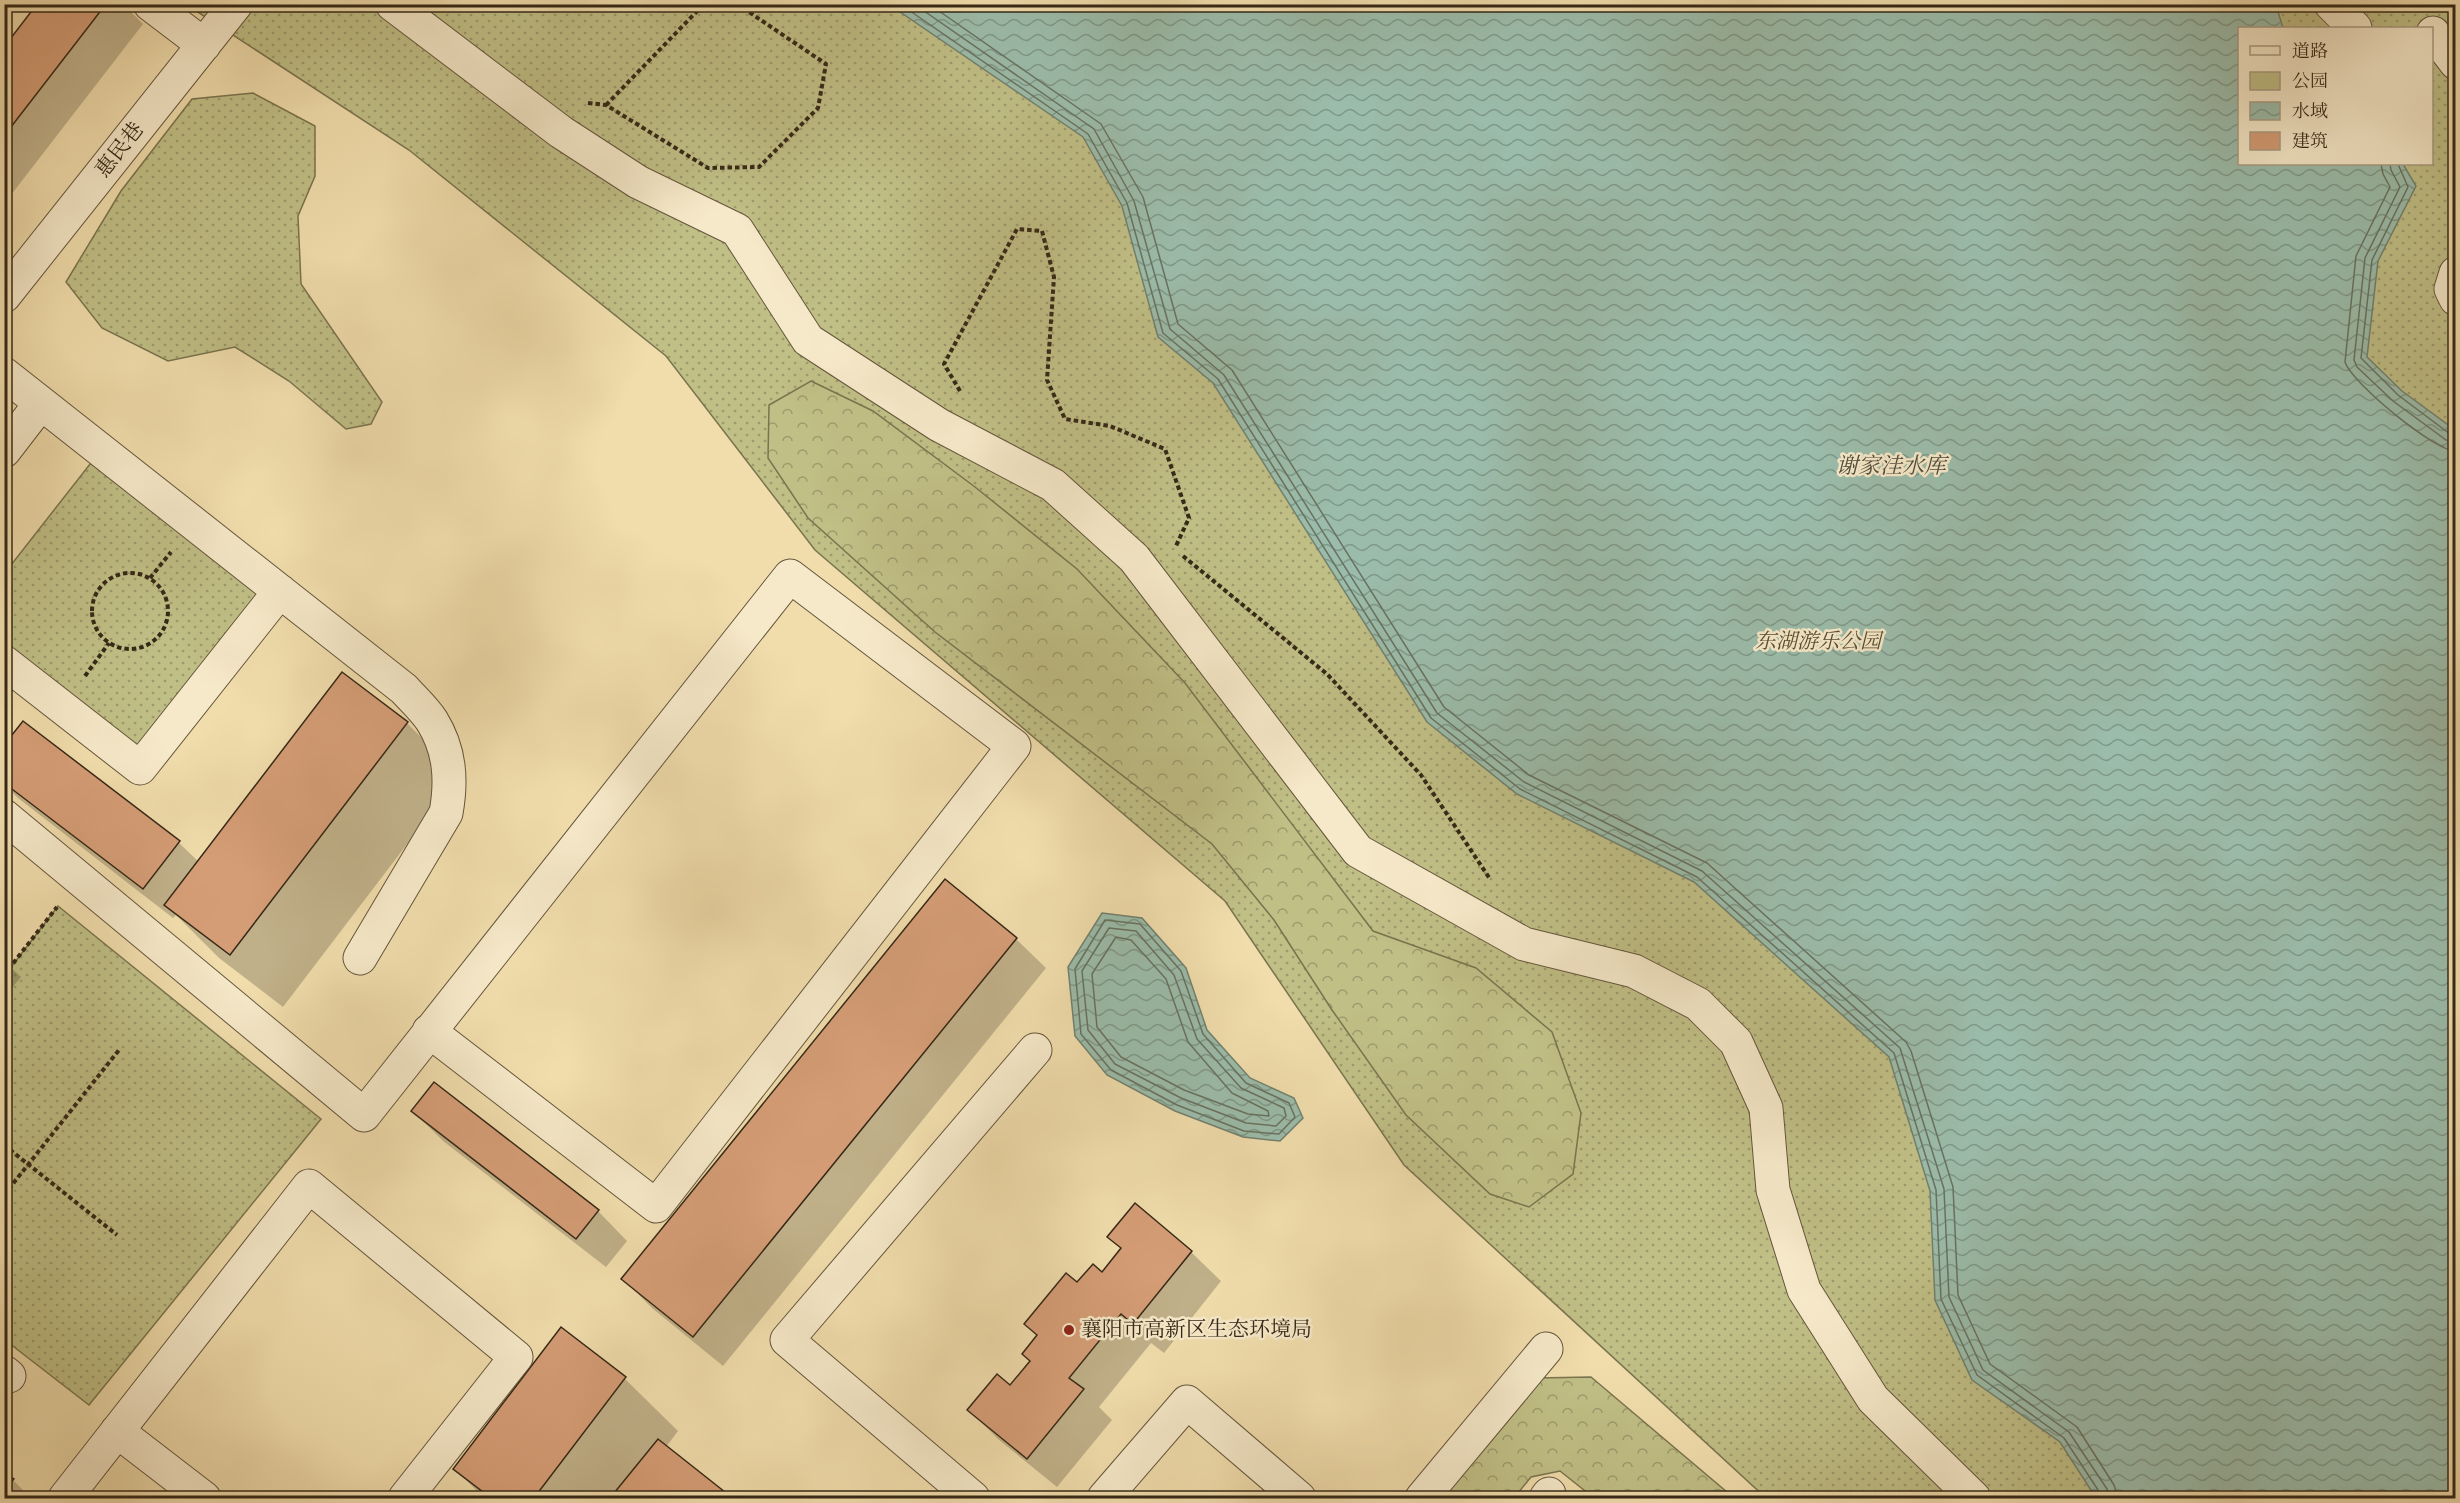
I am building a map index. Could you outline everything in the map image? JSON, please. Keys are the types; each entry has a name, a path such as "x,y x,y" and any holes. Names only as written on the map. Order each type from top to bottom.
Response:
{"street":[{"path":"150,4 204,45"},
{"name":"惠民巷","path":"4,296 236,4"},
{"path":"392,4 561,132 638,182 737,230 808,340 939,425 1053,485 1134,558 1358,851 1524,944 1634,971 1698,1005 1736,1042 1766,1108 1773,1190 1803,1290 1873,1399 1974,1498"},
{"path":"2331,4 2354,27"},
{"path":"2440,28 2456,63"},
{"path":"2456,273 2451,289 2456,299"},
{"path":"4,374 404,689 432,721 449,761 451,787 446,813 360,958"},
{"path":"4,451 41,403"},
{"path":"4,816 364,1115 429,1031 790,576 1014,746 656,1206 429,1031"},
{"path":"4,662 140,768 280,591"},
{"path":"972,1498 787,1340 1035,1050"},
{"path":"65,1498 309,1186 516,1357 405,1498"},
{"path":"1422,1498 1546,1349"},
{"path":"1104,1498 1187,1402 1299,1498"},
{"path":"117,1431 204,1498"}],"path":[{"path":"704,4 606,105 708,168 759,167 818,108 826,64 737,4"},
{"path":"962,394 944,364 1017,229 1042,231 1054,277 1047,380 1065,419 1110,426 1164,449 1189,518 1174,549"},
{"path":"1166,542 1327,674 1421,775 1490,880"},
{"path":"124,573 150,578 166,596 168,608 163,631 154,640 132,649 120,648 109,643 99,634 92,609 95,597 102,585 112,577 124,573"},
{"path":"4,975 80,878"},
{"path":"4,1195 119,1050"},
{"path":"4,1145 117,1235"}],"green space":[{"name":"谢家洼水库","path":"187,5 2455,5 2455,1498 1766,1498 1404,1165 1225,901 815,550 666,356 409,150"},
{"path":"253,93 315,126 315,176 298,216 301,284 382,402 371,424 346,429 289,381 235,347 168,361 102,328 66,282 121,191 192,99"},
{"path":"811,381 873,411 975,487 1077,569 1185,683 1373,931 1476,968 1552,1032 1581,1113 1573,1174 1529,1207 1490,1194 1406,1115 1332,1010 1274,920 1212,844 935,632 808,518 768,458 769,405"},
{"path":"101,450 280,591 140,768 5,662 4,574"},
{"path":"58,906 321,1119 89,1405 5,1340 5,975"},
{"path":"1591,1377 1734,1498 1594,1498 1560,1471 1531,1477 1514,1498 1439,1498 1536,1378"}],"water":[{"name":"谢家洼水库","path":"890,5 2276,5 2283,27 2238,27 2238,165 2404,165 2416,186 2378,261 2367,357 2402,391 2455,430 2455,1498 2096,1498 2060,1442 1972,1380 1935,1300 1930,1191 1889,1057 1694,882 1517,794 1427,722 1213,383 1158,337 1122,206 1083,137"},
{"path":"1102,913 1142,918 1186,968 1207,1030 1250,1078 1294,1098 1303,1118 1280,1141 1243,1137 1175,1111 1107,1075 1075,1036 1068,967"}],"building":[{"path":"37,4 106,4 4,136 4,47"},
{"path":"342,672 408,722 230,955 164,905"},
{"path":"23,721 180,841 143,889 4,783 4,745"},
{"path":"945,879 1017,938 693,1337 621,1279"},
{"path":"434,1082 599,1210 576,1239 411,1111"},
{"name":"襄阳市高新区生态环境局","path":"1135,1203 1192,1251 1133,1324 1121,1314 1069,1378 1084,1389 1027,1459 967,1410 997,1374 1010,1385 1030,1361 1022,1354 1037,1335 1024,1324 1066,1273 1077,1282 1093,1264 1102,1272 1121,1248 1107,1237"},
{"path":"561,1327 626,1377 534,1498 491,1498 453,1469"},
{"path":"658,1439 730,1496 728,1498 610,1498"},
{"path":"4,1472 14,1479 4,1491"}],"place":[{"name":"襄阳市高新区生态环境局","path":"1069,1330"}],"park label":[{"name":"东湖游乐公园","path":"1818,642"}]}
